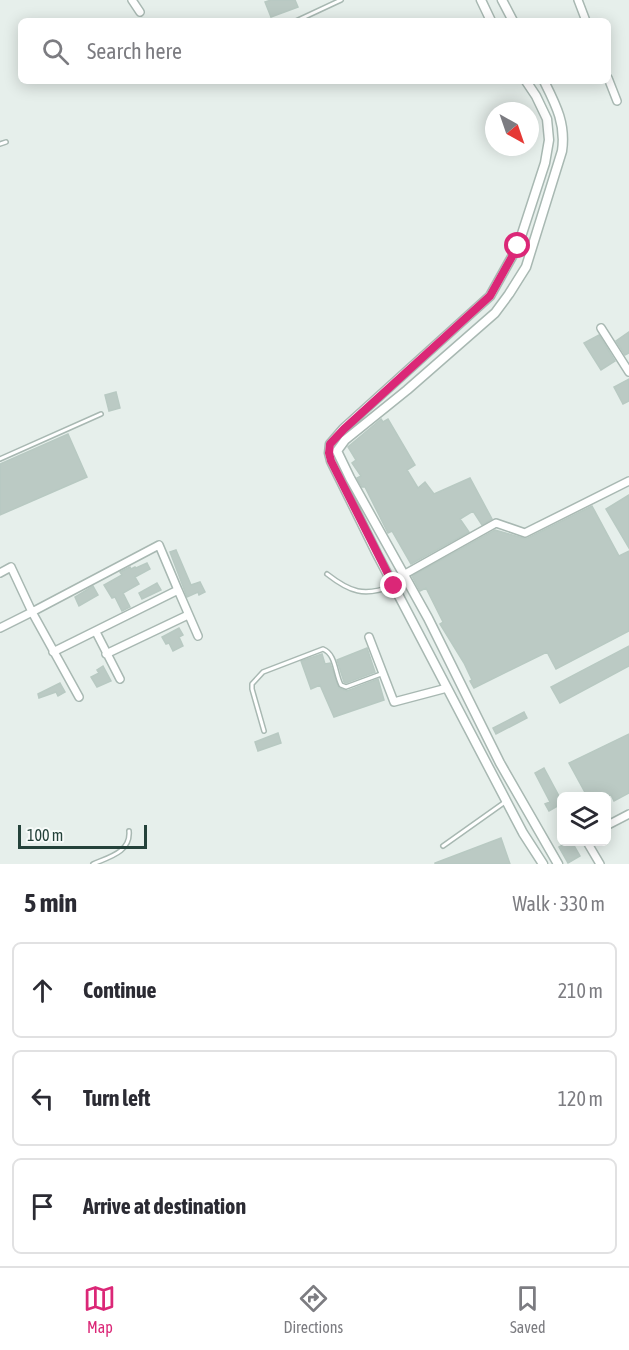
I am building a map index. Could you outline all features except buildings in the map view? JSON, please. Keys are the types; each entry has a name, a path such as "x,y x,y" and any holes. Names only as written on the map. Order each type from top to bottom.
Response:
{"street":[{"path":"132,0 140,12"},
{"path":"481,0 490,18"},
{"path":"502,0 511,18"},
{"path":"578,0 585,18"},
{"path":"528,84 547,119 549,140 518,246 502,278 490,296 362,411 330,444 329,453 334,469 414,625 523,833 543,864"},
{"path":"546,84 559,110 564,136 562,151 526,267 495,313 407,390 345,440 337,451 428,618 500,763 558,864"},
{"path":"610,84 617,101"},
{"path":"601,327 629,372"},
{"path":"405,574 496,523 525,532 629,481"},
{"path":"0,628 159,545 198,636"},
{"path":"0,573 11,567 32,612 79,697"},
{"path":"53,652 178,590"},
{"path":"106,654 188,615"},
{"path":"414,625 428,618"},
{"path":"96,632 120,679"},
{"path":"369,637 394,702 447,688"},
{"path":"611,823 629,814"},
{"path":"589,846 600,864"}],"lane":[{"path":"302,18 341,0"},
{"path":"0,144 6,142"},
{"path":"0,459 101,414"},
{"path":"327,574 342,586 360,592 372,592 394,586"},
{"path":"264,730 252,690 252,684 262,672 323,649 331,655 339,681 346,687 383,674"},
{"path":"443,846 507,801"},
{"path":"93,864 122,851 128,844 129,831"}],"route":[{"path":"394,586 331,461 330,444 362,411 490,296 518,246"}]}
